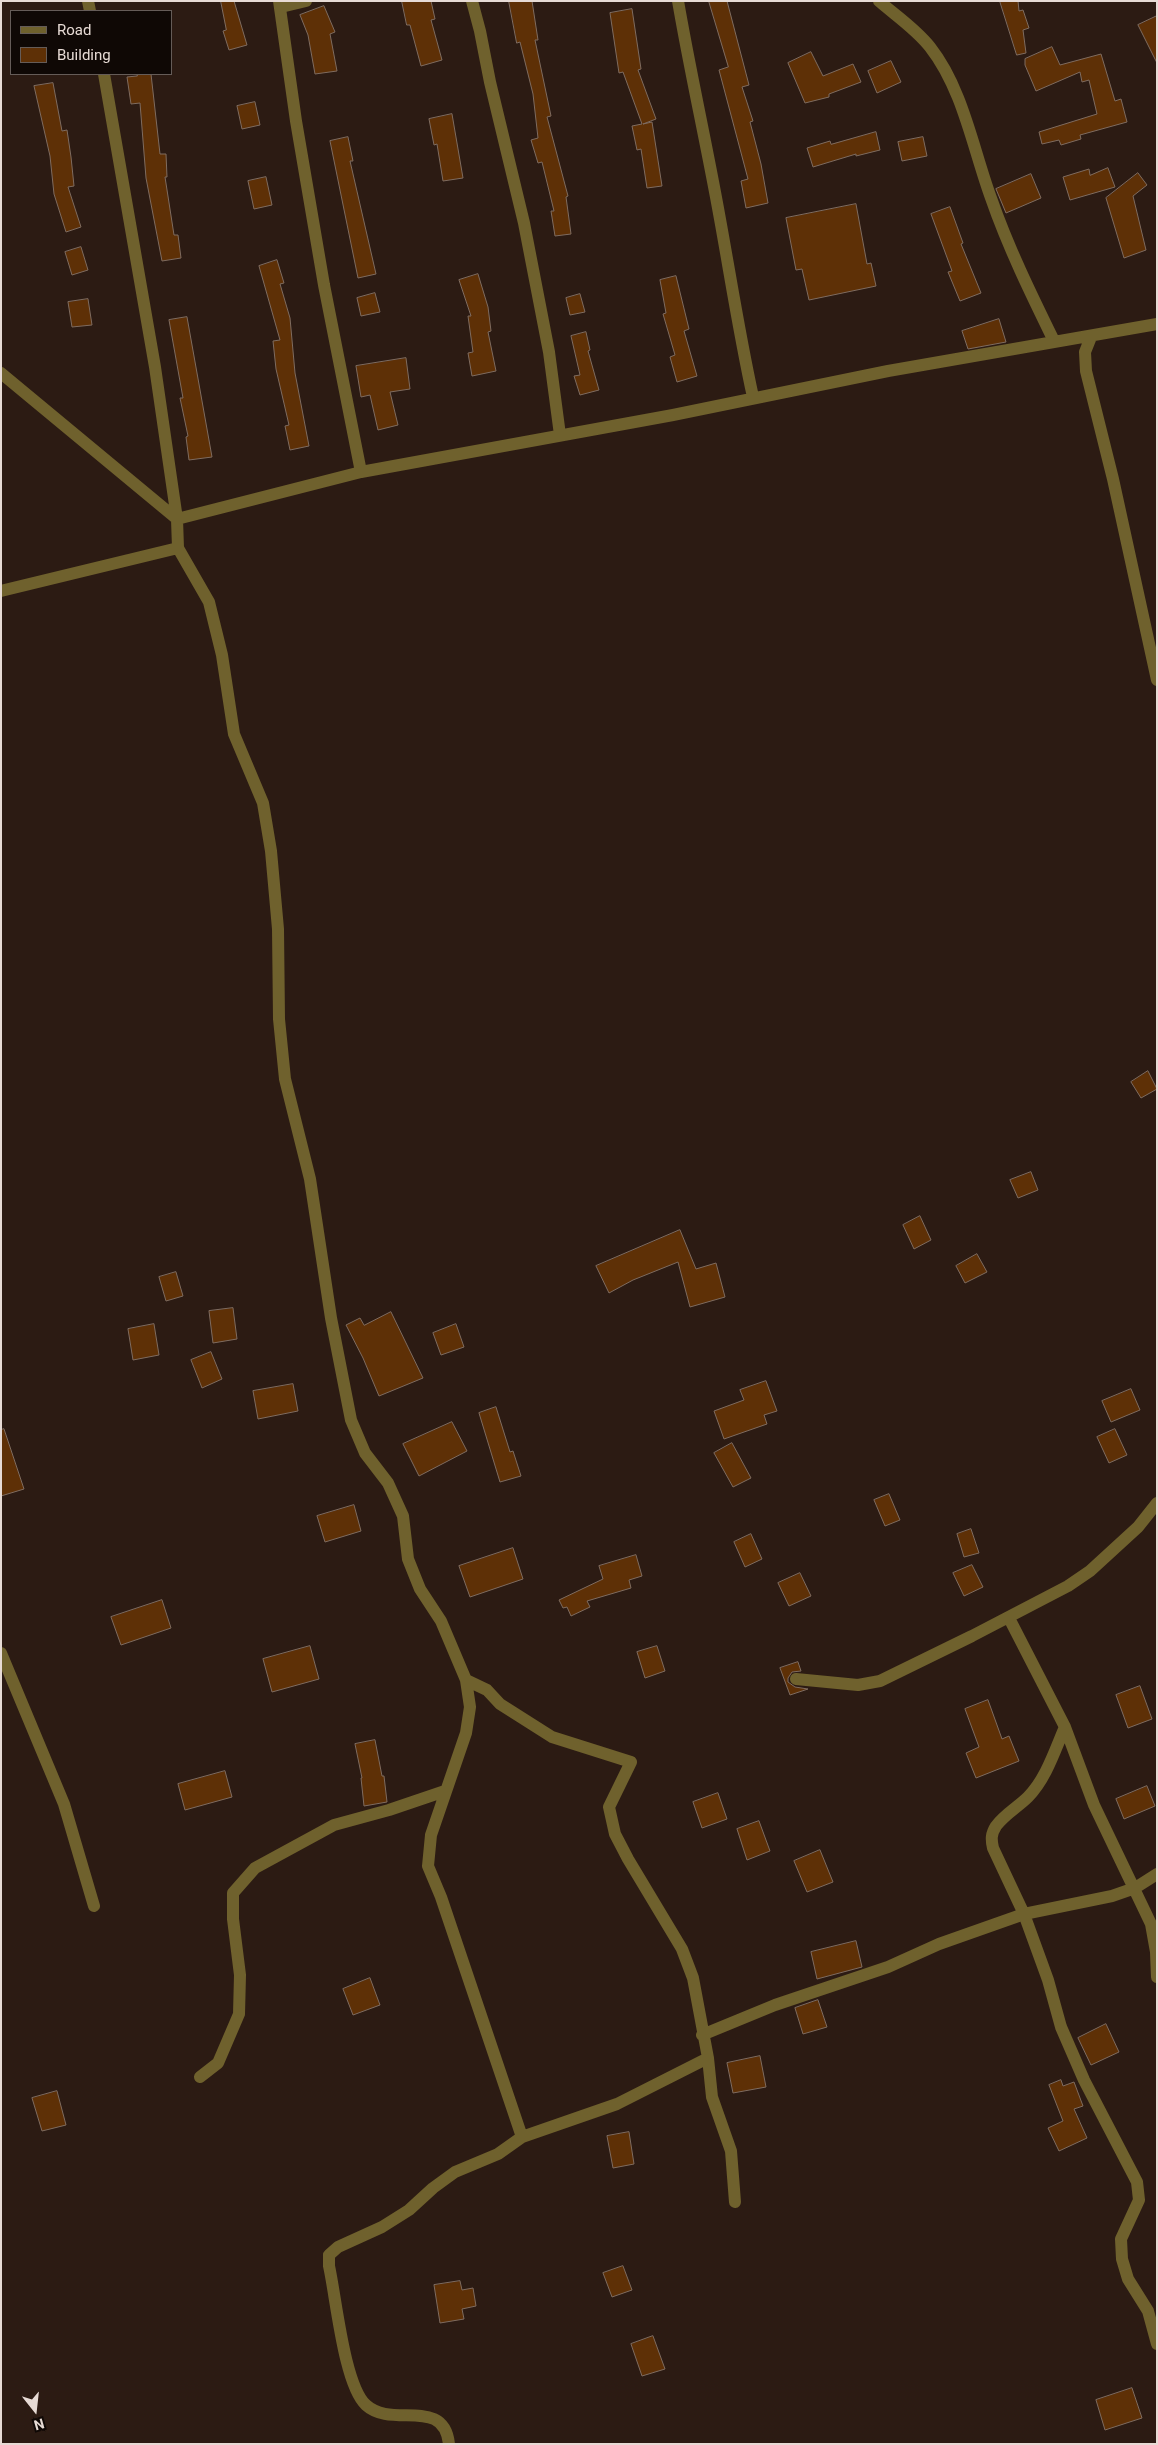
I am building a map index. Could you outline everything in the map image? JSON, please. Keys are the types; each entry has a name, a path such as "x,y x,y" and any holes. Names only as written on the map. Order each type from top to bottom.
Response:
{"street":[{"path":"306,1 280,4 296,121 324,285 361,472"},
{"path":"472,1 526,232 549,352 560,435"},
{"path":"678,1 691,80 715,191 736,322 753,397"},
{"path":"878,1 930,46 944,70 967,120 991,198 1024,278 1054,341"},
{"path":"104,75 154,358 177,519 178,548 209,602 222,655 234,734 263,803 271,851 278,929 279,1019 286,1079 310,1179 331,1318 352,1420 365,1453 388,1483 403,1516 408,1559 417,1582 441,1621 466,1680 470,1707 466,1733 431,1835 428,1866 444,1906 522,2137"},
{"path":"177,519 361,472 672,415 753,397 1054,341 1090,337 1157,324"},
{"path":"1090,337 1085,352 1086,371 1113,479 1157,680"},
{"path":"1,373 177,519"},
{"path":"1,590 178,548"},
{"path":"796,1679 858,1685 880,1681 1009,1618 1090,1571 1138,1527 1157,1503"},
{"path":"1009,1618 1065,1727 1094,1805 1151,1924 1156,1952 1157,1977"},
{"path":"1,1653 64,1804 94,1906"},
{"path":"466,1680 487,1690 500,1704 552,1737 630,1762 609,1807 615,1834 682,1949 693,1978 702,2035 708,2058 712,2097 731,2151 735,2202"},
{"path":"1065,1727 1043,1775 1030,1796 996,1826 991,1837 994,1848 1024,1914 1048,1980 1061,2027 1084,2080 1137,2182 1139,2200 1121,2239 1122,2260 1128,2279 1148,2311 1157,2344"},
{"path":"200,2077 218,2063 240,2014 240,1975 232,1912 233,1893 255,1868 334,1825 389,1810 445,1791"},
{"path":"702,2035 775,2005 888,1967 940,1944 1024,1914 1112,1896 1134,1888 1157,1874"},
{"path":"449,2444 443,2424 432,2416 384,2415 366,2405 355,2391 348,2370 329,2266 329,2255 338,2247 382,2227 410,2210 433,2188 455,2172 498,2154 522,2137 617,2104 708,2058"}],"building":[{"path":"221,1 234,1 247,45 229,50 223,31 226,30"},
{"path":"402,1 431,1 435,19 431,20 442,60 421,66 410,25 407,25"},
{"path":"509,1 532,1 538,40 535,40 551,116 547,117 568,196 566,197 571,234 555,236 551,211 554,211 542,162 538,163 531,140 538,138 533,94 520,42 517,43"},
{"path":"709,1 727,1 749,85 742,87 753,121 750,122 761,164 768,203 746,208 741,181 748,179 719,70 728,67"},
{"path":"1000,1 1018,1 1019,11 1023,10 1029,28 1023,30 1026,53 1017,55"},
{"path":"324,6 335,32 330,34 337,71 315,74 308,35 300,15"},
{"path":"632,9 641,69 638,70 656,119 643,124 652,122 662,186 647,188 641,149 637,150 632,126 642,124 623,72 619,73 610,13"},
{"path":"1157,16 1157,63 1138,25"},
{"path":"1052,47 1060,65 1101,54 1115,101 1121,99 1127,122 1080,135 1081,139 1061,145 1059,140 1042,144 1039,132 1097,114 1089,80 1082,82 1080,72 1036,91 1025,65 1025,59"},
{"path":"811,52 823,76 853,64 861,82 829,94 829,97 805,103 788,63"},
{"path":"891,61 901,82 877,93 868,71"},
{"path":"151,75 160,154 166,154 167,177 165,177 174,235 178,235 181,258 162,261 146,178 140,103 131,104 127,77"},
{"path":"53,83 62,131 67,130 71,157 74,186 68,187 81,227 66,232 54,194 50,156 34,86"},
{"path":"255,102 260,125 242,129 237,106"},
{"path":"452,114 463,178 443,181 437,144 434,145 429,119"},
{"path":"876,132 880,150 856,156 856,154 813,167 807,148 830,141 831,144"},
{"path":"348,137 353,161 350,161 376,274 358,278 330,141"},
{"path":"923,137 927,156 902,161 898,142"},
{"path":"1108,168 1115,187 1070,200 1063,177 1089,169 1090,175"},
{"path":"1138,173 1147,185 1133,196 1146,250 1124,258 1106,198"},
{"path":"1031,174 1041,198 1006,213 996,189"},
{"path":"266,177 272,205 254,209 248,181"},
{"path":"856,204 867,264 871,263 876,286 809,300 802,269 796,270 786,218"},
{"path":"950,207 963,243 961,244 981,293 960,301 948,272 952,271 931,214"},
{"path":"81,247 88,270 72,275 65,252"},
{"path":"277,260 284,283 280,284 290,318 295,373 309,446 290,450 285,426 289,425 276,369 273,341 280,340 259,266"},
{"path":"478,274 488,307 491,331 488,332 496,371 472,376 468,353 473,352 468,316 471,316 459,280"},
{"path":"676,276 689,329 684,331 697,376 677,382 670,357 675,355 663,314 666,313 660,280"},
{"path":"375,293 380,312 361,316 357,298"},
{"path":"580,294 585,312 570,315 566,298"},
{"path":"88,299 92,325 72,327 68,302"},
{"path":"187,317 212,457 189,460 186,437 188,436 180,398 183,398 169,320"},
{"path":"999,319 1006,342 968,349 962,331"},
{"path":"586,332 590,350 588,351 599,390 580,395 574,376 580,375 571,336"},
{"path":"406,358 410,389 390,392 398,425 378,430 370,395 361,397 356,366"},
{"path":"1148,1071 1157,1089 1141,1098 1131,1082"},
{"path":"1031,1172 1038,1190 1018,1198 1010,1180"},
{"path":"920,1216 931,1240 914,1249 903,1225"},
{"path":"680,1230 696,1269 716,1263 725,1297 690,1307 678,1262 633,1280 609,1293 596,1266"},
{"path":"977,1254 987,1272 965,1283 956,1266"},
{"path":"176,1272 183,1296 166,1301 159,1277"},
{"path":"233,1308 237,1339 213,1343 209,1311"},
{"path":"391,1312 423,1378 379,1396 363,1358 346,1325 360,1318 364,1325"},
{"path":"154,1324 159,1355 133,1360 128,1329"},
{"path":"456,1324 464,1347 441,1355 433,1333"},
{"path":"211,1352 222,1379 202,1388 191,1360"},
{"path":"766,1381 777,1411 764,1415 767,1424 724,1439 714,1411 744,1400 740,1390"},
{"path":"293,1384 298,1411 258,1419 253,1391"},
{"path":"1131,1389 1140,1410 1111,1422 1102,1401"},
{"path":"496,1407 510,1452 513,1451 521,1476 500,1482 479,1413"},
{"path":"452,1422 467,1451 419,1476 403,1444"},
{"path":"4,1429 24,1489 1,1496 1,1430"},
{"path":"1115,1429 1127,1455 1109,1463 1097,1437"},
{"path":"732,1443 751,1478 733,1487 714,1453"},
{"path":"889,1494 900,1520 885,1526 874,1500"},
{"path":"354,1505 361,1531 325,1542 317,1516"},
{"path":"971,1529 979,1553 964,1557 957,1534"},
{"path":"751,1534 762,1559 745,1567 734,1542"},
{"path":"513,1548 523,1579 470,1597 459,1566"},
{"path":"636,1555 642,1576 629,1580 631,1588 587,1601 590,1607 571,1616 567,1607 563,1608 559,1600 603,1579 599,1566"},
{"path":"972,1565 983,1587 964,1596 953,1573"},
{"path":"800,1573 811,1596 789,1606 778,1583"},
{"path":"162,1600 171,1628 121,1645 111,1617"},
{"path":"310,1646 319,1679 272,1692 263,1659"},
{"path":"657,1646 665,1671 645,1678 637,1652"},
{"path":"798,1662 801,1671 792,1672 788,1682 795,1687 808,1689 790,1695 780,1668"},
{"path":"1140,1686 1152,1719 1128,1728 1116,1695"},
{"path":"988,1700 1002,1739 1009,1736 1019,1761 976,1778 966,1753 979,1747 965,1709"},
{"path":"375,1740 382,1776 384,1776 387,1802 364,1806 362,1778 355,1744"},
{"path":"225,1771 232,1797 185,1810 178,1784"},
{"path":"1147,1786 1155,1806 1124,1819 1116,1799"},
{"path":"718,1793 727,1819 702,1828 693,1802"},
{"path":"759,1821 770,1851 747,1860 737,1829"},
{"path":"820,1850 833,1882 807,1892 794,1861"},
{"path":"856,1941 862,1967 817,1979 811,1952"},
{"path":"370,1978 380,2005 353,2015 343,1989"},
{"path":"818,2000 827,2027 803,2034 795,2008"},
{"path":"1106,2024 1119,2052 1091,2065 1078,2038"},
{"path":"760,2056 766,2087 733,2093 727,2063"},
{"path":"1061,2080 1063,2086 1074,2082 1083,2106 1074,2109 1087,2138 1059,2151 1048,2128 1063,2121 1049,2085"},
{"path":"57,2091 66,2125 42,2131 32,2098"},
{"path":"629,2132 634,2164 613,2168 607,2136"},
{"path":"623,2266 632,2290 612,2297 603,2273"},
{"path":"460,2281 462,2290 473,2288 476,2306 462,2309 464,2319 440,2323 434,2285"},
{"path":"653,2336 665,2369 642,2376 631,2344"},
{"path":"1132,2388 1142,2418 1105,2430 1096,2400"}]}
